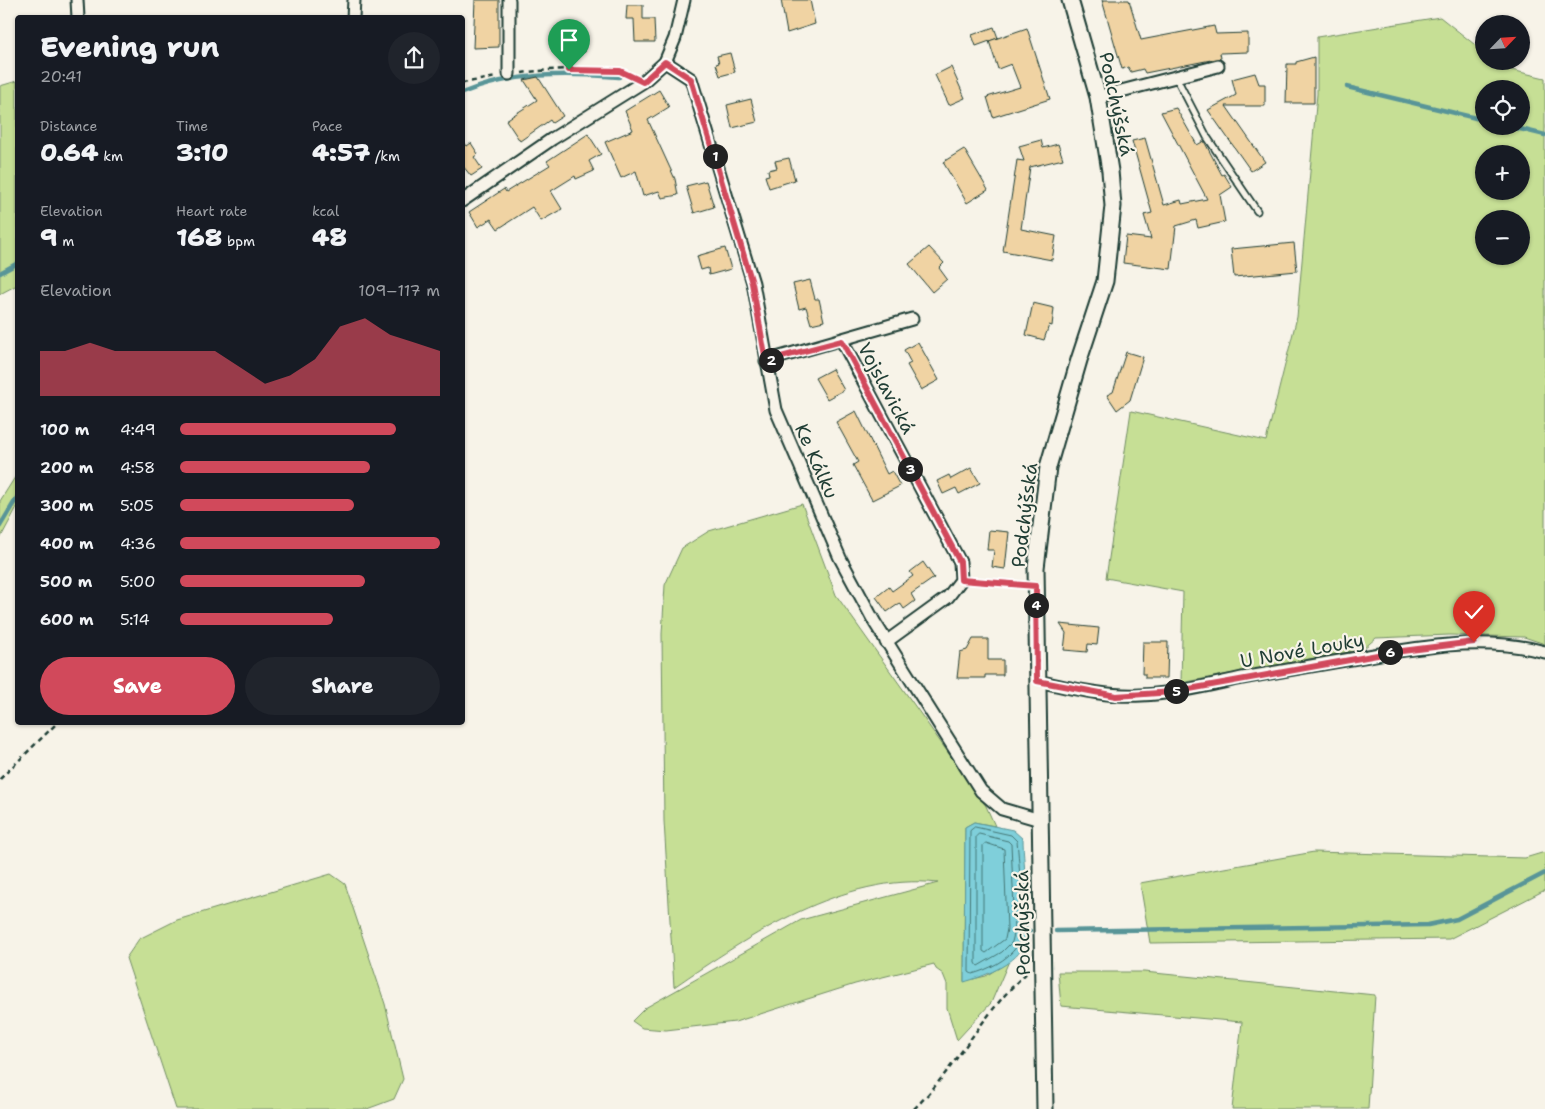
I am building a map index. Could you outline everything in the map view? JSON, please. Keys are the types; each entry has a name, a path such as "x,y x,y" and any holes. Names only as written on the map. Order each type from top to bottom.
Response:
{"street":[{"path":"77,0 78,15"},
{"path":"353,15 354,0"},
{"path":"509,74 510,0"},
{"path":"465,199 552,139 643,82 665,62 675,38 684,0"},
{"name":"Podchýšská","path":"1045,1109 1036,568 1048,467 1079,360 1105,281 1113,206 1110,171 1098,97 1070,0"},
{"name":"Ke Kálku","path":"665,62 691,79 752,283 776,410 840,558 886,642 981,791 1002,809 1040,820"},
{"path":"1098,97 1218,66"},
{"name":"Vojslavická","path":"766,361 842,341 912,319"},
{"name":"Vojslavická","path":"842,341 960,562 961,580"},
{"path":"886,642 948,597 961,580"},
{"name":"U Nové Louky","path":"1037,681 1116,696 1142,696 1439,645 1474,642 1508,645 1545,652"}],"lane":[{"path":"1176,77 1207,137 1257,211"}],"path":[{"path":"465,83 509,74 560,70 620,71 643,82"},
{"path":"961,580 1036,586"},
{"path":"0,779 55,725"},
{"path":"914,1109 931,1092 1020,979 1044,959"}],"green space":[{"path":"1440,17 1475,45 1475,70 1511,70 1545,78 1545,644 1524,637 1449,635 1376,638 1363,649 1181,683 1183,592 1106,578 1131,411 1266,441 1297,317 1317,94 1317,37"},
{"path":"15,82 15,286 0,294 0,86"},
{"path":"15,477 15,511 0,539 0,501"},
{"path":"802,504 836,595 986,806 995,826 974,822 965,827 964,981 986,976 1009,961 991,1003 957,1040 947,1008 947,984 943,974 936,969 934,964 855,984 735,1022 666,1030 642,1028 632,1021 645,1008 801,920 938,883 903,882 868,887 833,898 799,912 766,929 733,948 674,987 664,821 662,634 665,585 682,548 709,531"},
{"path":"1314,852 1525,858 1545,852 1545,890 1449,939 1150,943 1140,883"},
{"path":"331,874 345,884 385,1004 403,1079 394,1099 367,1109 176,1109 126,958 139,939 177,920"},
{"path":"1058,972 1144,972 1375,995 1368,1109 1232,1109 1242,1022 1061,1006"}],"water":[{"path":"974,822 1013,830 1023,839 1027,925 1023,947 1013,959 980,977 964,982 965,827"}],"building":[{"path":"475,0 499,0 499,47 473,48"},
{"path":"781,0 810,0 815,24 787,33"},
{"path":"1102,0 1129,0 1141,40 1214,26 1216,34 1248,33 1248,52 1220,53 1221,58 1145,73 1143,69 1131,72 1128,67 1122,69"},
{"path":"627,5 643,5 643,19 654,19 655,42 635,42 634,19 626,19"},
{"path":"994,27 998,38 976,46 972,35"},
{"path":"1027,28 1050,99 993,117 987,97 1020,87 1011,64 998,69 989,41"},
{"path":"561,30 585,32 585,52 578,52 575,56 564,56 564,52 554,52 554,44 550,40 555,33 561,33"},
{"path":"730,53 735,72 720,76 716,64 719,63 717,56"},
{"path":"1314,57 1314,103 1286,103 1287,64 1296,64 1296,62"},
{"path":"951,67 965,98 949,105 935,75"},
{"path":"1255,73 1259,84 1265,84 1265,106 1226,106 1265,162 1251,171 1208,110 1236,95 1232,79"},
{"path":"538,77 563,116 552,123 550,120 520,141 506,120 537,100 524,80"},
{"path":"659,90 669,107 648,120 675,179 678,195 662,198 659,191 643,196 636,171 621,178 605,142 633,130 625,111"},
{"path":"751,99 757,122 732,128 727,105"},
{"path":"1176,108 1197,145 1204,141 1222,175 1224,174 1232,187 1220,195 1225,222 1198,228 1196,220 1176,226 1171,269 1123,263 1126,236 1151,239 1144,215 1152,213 1132,141 1145,138 1164,205 1181,200 1182,204 1207,199 1161,112"},
{"path":"588,134 601,154 589,161 594,171 576,179 575,176 551,191 562,209 541,221 532,207 498,229 491,219 478,227 469,212 504,189 506,192 550,165 547,161"},
{"path":"1041,140 1043,148 1058,144 1063,159 1030,167 1021,229 1056,236 1052,260 1003,251 1017,160 1024,161 1019,146"},
{"path":"471,143 478,154 474,157 482,169 471,176 465,169 465,144 467,146"},
{"path":"964,149 988,190 967,203 943,162"},
{"path":"789,158 795,180 769,188 765,176 769,175 768,170 777,168 775,161"},
{"path":"706,181 714,207 694,213 686,186"},
{"path":"1294,243 1297,271 1234,277 1231,249"},
{"path":"929,247 944,263 939,268 947,279 932,292 909,264"},
{"path":"725,248 731,269 709,275 708,268 701,270 697,256"},
{"path":"810,280 815,299 819,299 824,321 811,324 806,307 799,309 793,284"},
{"path":"1033,303 1054,308 1052,326 1049,325 1044,340 1026,335"},
{"path":"918,342 939,380 921,390 907,365 911,363 904,350"},
{"path":"1126,352 1143,357 1130,400 1117,410 1107,395 1113,392"},
{"path":"832,369 844,390 827,399 815,378"},
{"path":"856,411 887,474 892,471 900,486 872,500 853,465 858,462 836,422"},
{"path":"971,468 980,483 959,494 956,488 943,494 937,481 949,475 951,479"},
{"path":"989,530 1009,532 1005,569 992,567 994,550 987,550"},
{"path":"923,562 934,578 911,594 915,601 904,609 900,603 887,612 876,597 889,587 892,591 913,576 910,572"},
{"path":"1060,624 1099,628 1097,645 1088,644 1087,652 1064,650 1066,633"},
{"path":"973,639 988,639 988,660 1003,660 1003,675 985,675 985,678 957,678 960,652 967,650"},
{"path":"1143,642 1168,642 1167,678 1145,678 1145,674 1142,674"}],"waterway":[{"path":"465,92 500,81 539,76 619,77"},
{"path":"1347,87 1475,118"},
{"path":"1530,131 1545,135"},
{"path":"0,273 15,265"},
{"path":"0,526 15,501"},
{"path":"1056,931 1428,925 1457,919 1545,873"}],"route":[{"path":"569,70 620,71 643,82 665,62 691,79 726,190 752,283 766,361 842,341 960,562 961,580 1036,586 1037,681 1116,696 1142,696 1394,652 1474,642"}]}
